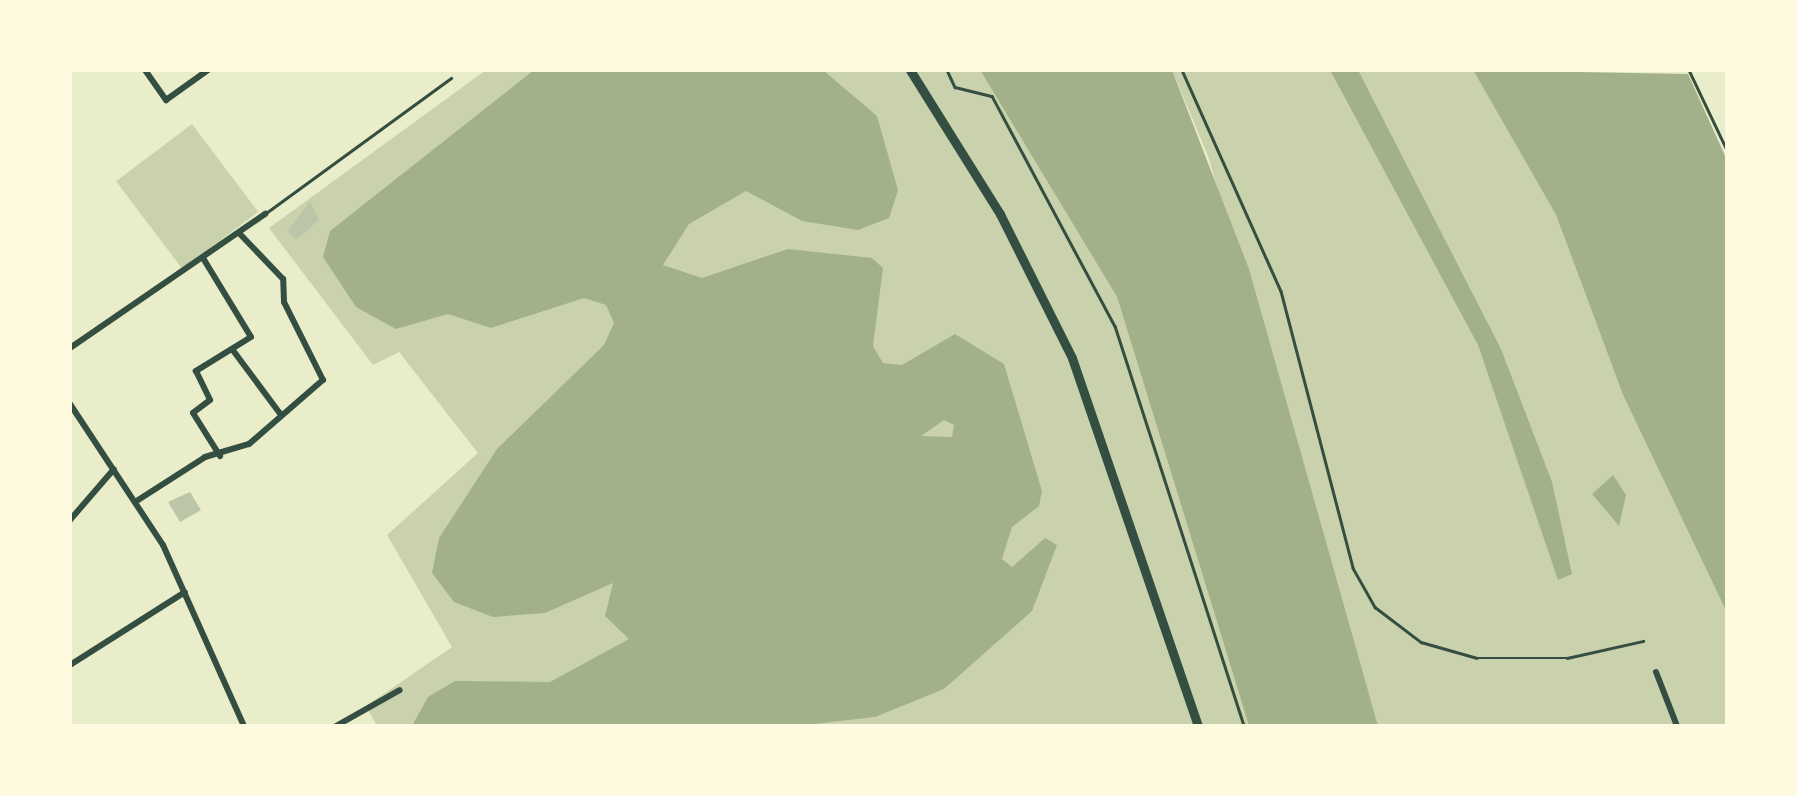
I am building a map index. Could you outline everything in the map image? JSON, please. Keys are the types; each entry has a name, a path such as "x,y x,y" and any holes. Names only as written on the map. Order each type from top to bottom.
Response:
{"main road":[{"path":"910,70 1000,214 1072,358 1198,726"}],"street":[{"path":"145,70 166,100 208,70"},
{"path":"70,348 265,214"},
{"path":"135,502 206,457 220,458 319,391 323,380 306,354 283,279 239,233"},
{"path":"204,258 251,337 196,371 210,400 193,414 220,458"},
{"path":"232,349 281,416"},
{"path":"70,404 135,502 184,592 244,726"},
{"path":"70,520 114,469"},
{"path":"70,666 184,592"},
{"path":"1656,672 1677,726"},
{"path":"336,726 400,690"}],"lane":[{"path":"265,214 451,78"}],"path":[{"path":"947,70 955,88 992,96 1115,326 1244,726"},
{"path":"1182,70 1280,291 1353,568 1375,607 1421,642 1477,658 1567,658 1643,641"},
{"path":"1689,70 1727,150"}],"shaded area":[{"path":"486,70 980,70 1117,297 1249,726 377,726 366,706 452,647 387,535 478,453 399,352 373,365 269,228"},
{"path":"534,70 823,70 877,116 898,190 889,218 858,230 802,221 746,191 689,224 663,265 702,278 788,249 872,258 883,268 873,346 883,363 902,365 955,334 1004,364 1042,491 1039,506 1012,527 1002,559 1012,567 1045,538 1057,545 1032,611 944,689 875,717 796,726 412,726 428,697 455,681 550,682 629,639 605,616 613,583 545,613 493,617 454,602 432,573 439,538 497,449 604,345 614,323 606,305 584,298 491,328 448,314 396,329 356,307 323,257 330,231","holes":["944,420 954,425 952,437 921,436"]},
{"path":"980,70 1172,70 1249,269 1378,726 1249,726 1117,297"},
{"path":"1172,70 1473,70 1556,215 1623,395 1727,613 1727,726 1378,726 1208,156"},
{"path":"1330,70 1358,70 1501,349 1552,482 1572,574 1558,580 1478,345"},
{"path":"1473,70 1688,74 1727,160 1727,613 1623,395 1556,215"},
{"path":"192,124 258,212 182,269 116,181"},
{"path":"1613,475 1626,495 1619,526 1592,494"}],"building":[{"path":"310,201 319,220 296,240 287,231"},
{"path":"190,492 201,510 180,522 168,502"}]}
